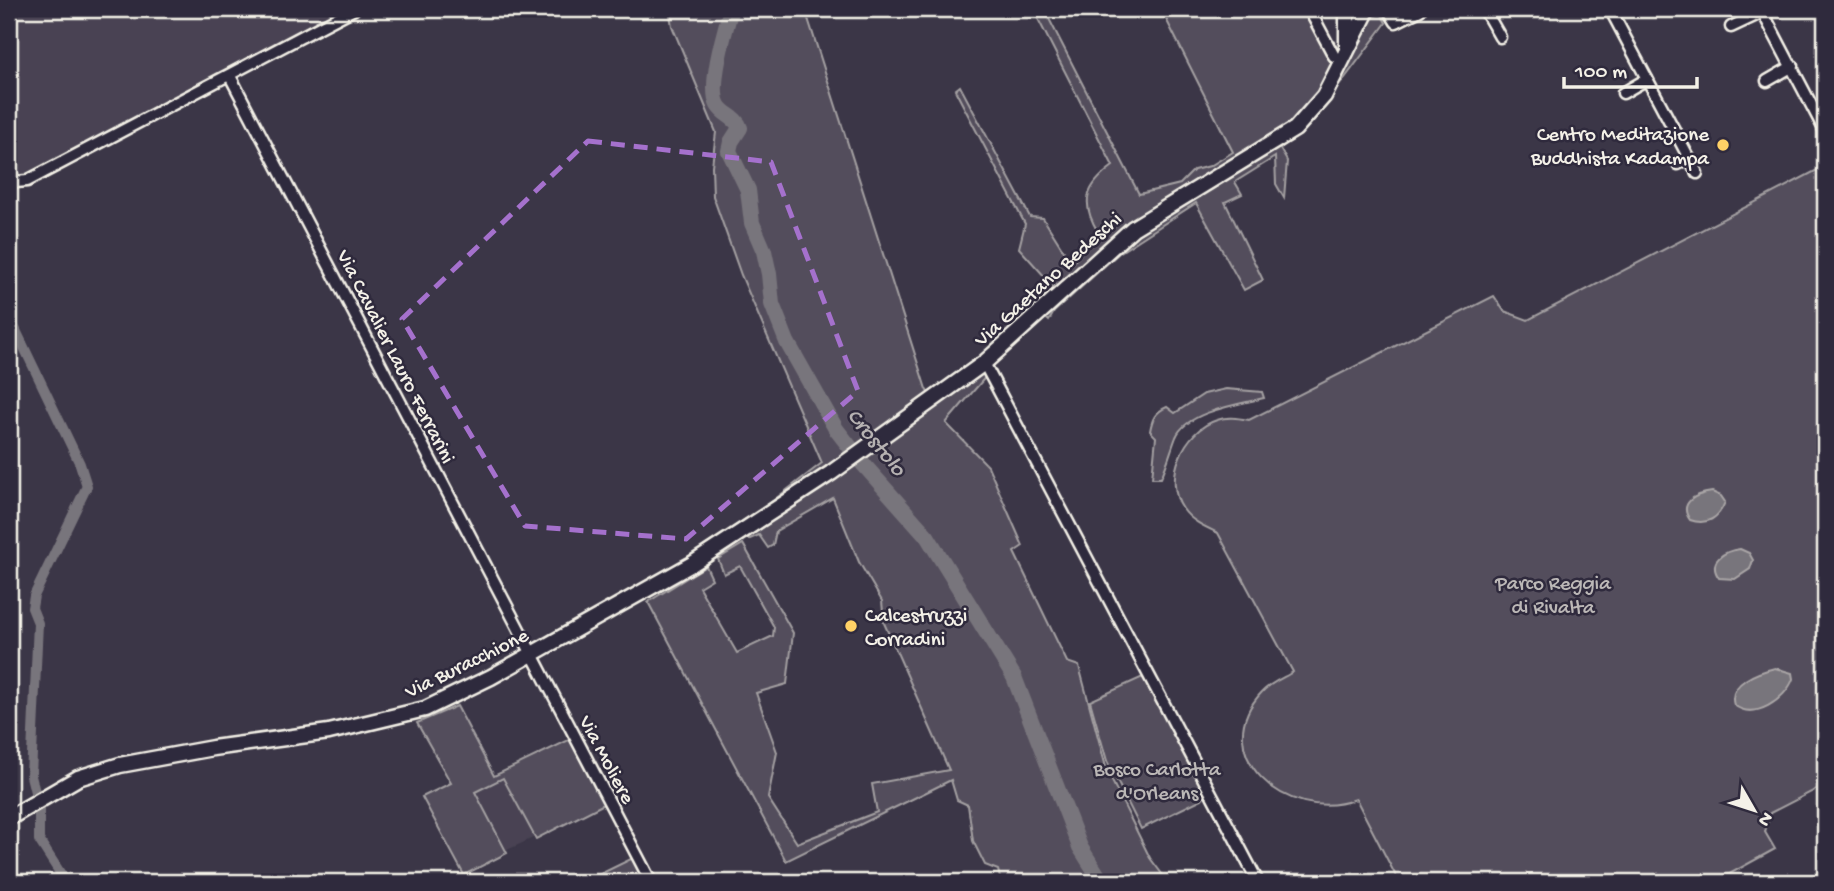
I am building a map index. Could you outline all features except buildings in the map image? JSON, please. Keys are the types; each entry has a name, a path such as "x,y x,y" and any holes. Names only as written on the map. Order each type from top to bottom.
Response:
{"main road":[{"name":"Via Gaetano Bedeschi","path":"827,475 984,363 1133,228 1295,129 1324,96 1340,54 1347,9"},
{"path":"1347,9 1379,10"},
{"name":"Via Gaetano Bedeschi","path":"1340,54 1379,10"},
{"name":"Via Buracchione","path":"9,818 44,795 109,768 212,748 329,733 412,713 448,700 695,563 827,475"}],"street":[{"path":"9,173 16,182 27,181 354,9"},
{"path":"1309,9 1340,54"},
{"path":"1484,9 1500,37"},
{"path":"1610,9 1697,173"},
{"path":"1379,10 1396,22 1420,10"},
{"path":"1731,27 1762,10 1825,131"},
{"path":"1767,81 1793,66"},
{"name":"Via Cavalier Lauro Ferrarini","path":"230,76 531,654"},
{"path":"1623,93 1647,79"},
{"path":"1678,164 1688,158"},
{"path":"984,363 1258,882"},
{"name":"Via Moliere","path":"531,654 650,882"}],"highlighted area":[{"path":"588,141 771,162 858,391 686,539 525,526 402,319"}],"shaded area":[{"path":"9,9 360,9 29,183 9,178"},
{"path":"1712,492 1721,496 1725,502 1716,516 1702,522 1690,520 1686,509 1690,500"},
{"path":"1740,549 1749,553 1753,560 1750,569 1735,579 1719,578 1716,562 1728,552"},
{"path":"1775,668 1792,673 1793,679 1776,701 1751,711 1734,705 1733,697 1739,685 1760,672"},
{"path":"503,777 535,837 505,851 474,792"}],"green space":[{"path":"669,9 805,9 926,389 933,401 983,372 989,373 946,423 988,466 1023,546 1014,552 1067,662 1079,666 1107,771 1150,858 1168,882 1001,882 998,870 985,865 973,841 968,805 957,800 951,780 786,861 648,602 706,566 712,579 699,587 737,653 773,636 774,627 740,566 724,574 718,559 743,544 793,633 787,684 756,693 777,752 768,798 797,843 877,812 872,784 949,770 884,623 882,601 859,562 833,498 776,531 773,545 768,548 759,535 750,539 734,538 749,519 822,463 741,275 713,196 712,166 716,132 672,26"},
{"path":"1033,9 1044,9 1139,194 1180,184 1194,170 1210,166 1233,152 1161,9 1309,9 1334,57 1355,28 1381,13 1386,23 1321,110 1280,149 1287,161 1284,198 1276,184 1275,157 1235,182 1242,194 1225,202 1263,280 1244,290 1196,203 1119,253 1054,312 1049,321 1034,307 1055,288 1019,248 1025,224 955,90 960,86 1030,217 1043,218 1072,264 1098,232 1089,212 1089,195 1097,181 1113,166"},
{"name":"Parco Reggia di Rivalta","path":"1825,166 1825,785 1770,813 1765,832 1775,849 1715,882 1399,882 1356,799 1330,805 1304,802 1281,793 1262,778 1248,759 1243,738 1247,715 1265,689 1293,672 1218,533 1190,517 1177,497 1176,470 1186,445 1205,425 1225,418 1249,420 1494,296 1504,311 1528,320"},
{"path":"1226,389 1262,392 1264,398 1216,410 1191,421 1176,437 1161,478 1152,478 1156,437 1150,431 1157,414 1167,407 1175,413 1204,394"},
{"name":"Bosco Carlotta d'Orleans","path":"1145,676 1207,792 1202,799 1141,829 1107,761 1090,701"},
{"path":"457,706 494,776 575,737 608,802 536,839 503,778 475,792 507,853 464,875 422,797 451,783 417,723"},
{"path":"637,856 651,882 584,882"}],"waterway":[{"name":"Crostolo","path":"731,9 716,72 715,96 721,109 736,121 740,128 729,151 748,190 752,223 764,251 769,274 772,304 787,342 836,429 927,536 1014,677 1080,847 1102,882"},
{"path":"9,316 80,464 87,486 34,596 32,608 38,623 31,776 35,792"},
{"path":"39,806 39,840 66,882"}],"place":[{"name":"Centro Meditazione Buddhista Kadampa","path":"1723,145"},
{"name":"Calcestruzzi Corradini","path":"851,626"}]}
